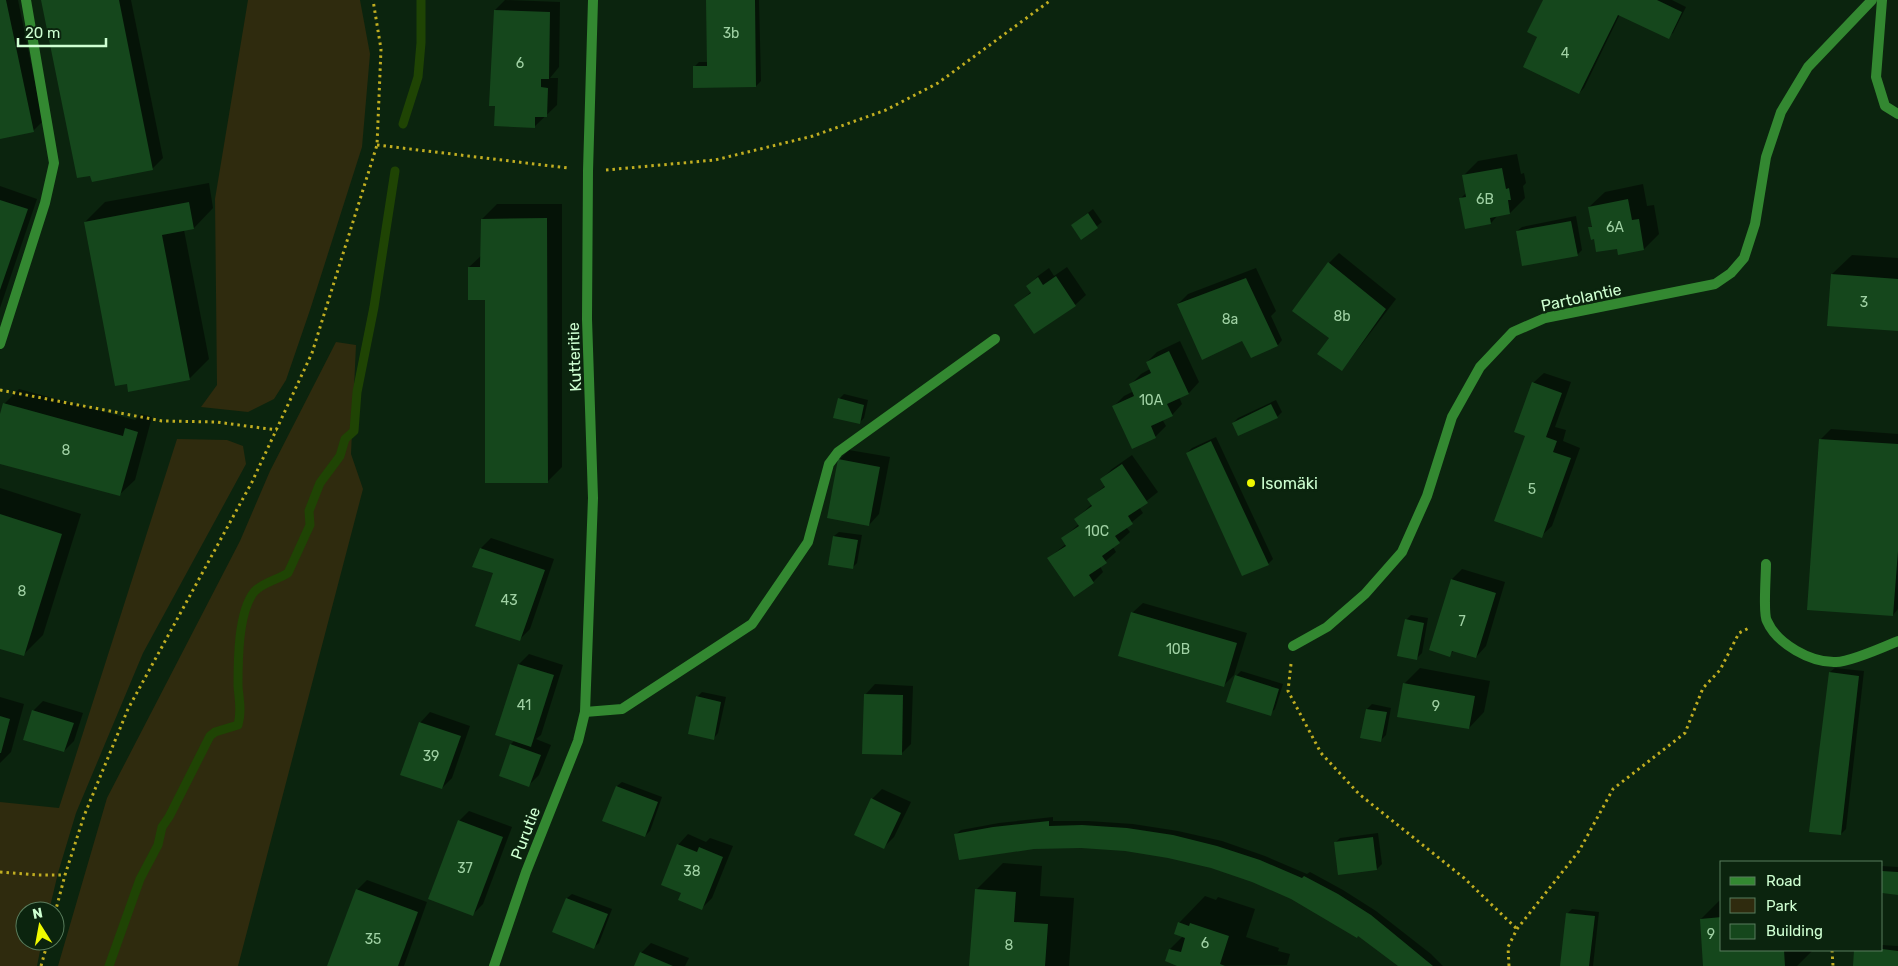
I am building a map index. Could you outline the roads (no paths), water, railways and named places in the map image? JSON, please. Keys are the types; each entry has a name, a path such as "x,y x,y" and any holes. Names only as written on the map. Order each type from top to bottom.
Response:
{"street":[{"path":"0,344 45,203 54,163 26,0"},
{"name":"Kutteritie","path":"586,712 593,498 587,319 588,171 593,0"},
{"name":"Partolantie","path":"1293,646 1327,627 1365,594 1402,552 1427,496 1452,417 1480,367 1513,332 1545,318 1715,284 1731,273 1744,258 1755,224 1766,157 1781,112 1808,67 1872,0"},
{"path":"1882,0 1876,77 1885,106 1898,114"},
{"path":"586,712 622,709 752,624 808,542 829,464 838,452 995,339"},
{"path":"1766,564 1766,620 1782,642 1808,657 1837,662 1898,642"},
{"name":"Purutie","path":"494,966 526,872 578,741 586,712"}],"waterway":[{"path":"403,124 418,77 421,43 421,0"},
{"path":"109,966 140,879 158,845 162,827 169,817 210,736 215,732 238,725 240,710 238,686 240,637 249,601 254,592 266,583 288,573 310,525 309,511 320,483 340,456 345,439 354,431 357,392 374,307 395,171"}],"place":[{"name":"Isomäki","path":"1251,483"}]}
